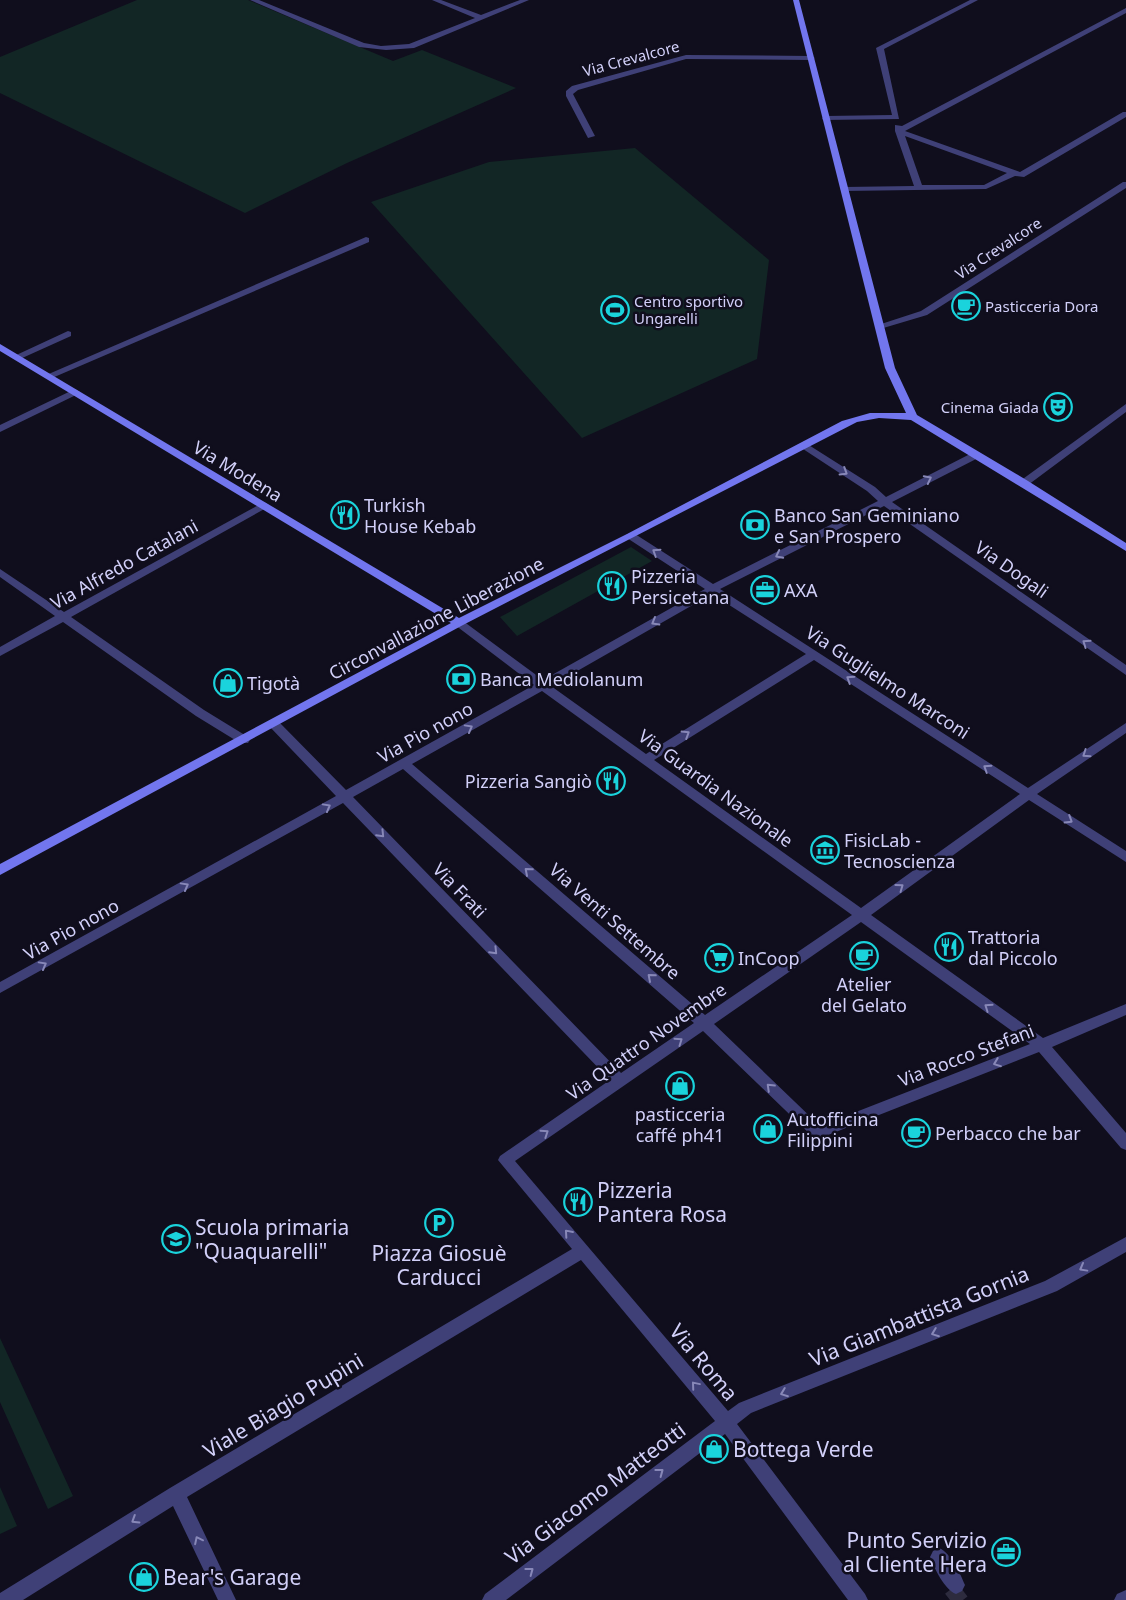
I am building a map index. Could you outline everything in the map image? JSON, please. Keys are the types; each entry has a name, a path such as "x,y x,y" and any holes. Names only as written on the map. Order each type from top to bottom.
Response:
{"main road":[{"path":"796,0 890,368 914,417 1024,483 1126,548"},
{"name":"Via Modena","path":"0,347 459,623"},
{"name":"Circonvallazione Liberazione","path":"0,870 459,623 631,536 845,423 864,416 894,415 914,417"}],"street":[{"path":"253,0 362,44 381,49 411,46 526,0"},
{"path":"436,0 482,18"},
{"path":"918,188 899,131 880,48 975,0"},
{"path":"899,131 1126,10"},
{"name":"Via Crevalcore","path":"591,136 570,96 569,93 575,88 686,57 811,58"},
{"path":"899,131 1021,174 1126,114"},
{"path":"826,118 896,117"},
{"path":"844,189 986,187 1014,173"},
{"name":"Via Crevalcore","path":"880,326 924,313 1126,184"},
{"path":"49,376 366,240"},
{"path":"17,357 68,334"},
{"path":"0,429 75,392"},
{"path":"1024,483 1126,407"},
{"name":"Via Dogali","path":"804,445 871,488 884,501 1126,671"},
{"name":"Via Pio nono","path":"0,988 404,764 712,589 976,455"},
{"name":"Via Alfredo Catalani","path":"0,652 264,505"},
{"name":"Via Guglielmo Marconi","path":"631,536 1126,857"},
{"path":"0,572 200,713 244,740"},
{"name":"Via Guardia Nazionale","path":"459,623 543,686 1042,1046 1126,1144"},
{"path":"645,760 813,655"},
{"name":"Via Frati","path":"274,724 620,1081"},
{"name":"Via Quattro Novembre","path":"505,1160 860,916 1028,794 1126,727"},
{"name":"Via Venti Settembre","path":"404,764 704,1023 818,1133"},
{"name":"Via Rocco Stefani","path":"818,1133 1042,1046 1126,1009"},
{"name":"Via Roma","path":"505,1160 726,1422 859,1600"},
{"name":"Via Giambattista Gornia","path":"726,1422 745,1408 1051,1286 1126,1244"},
{"name":"Viale Biagio Pupini","path":"6,1600 176,1494 583,1251"},
{"name":"Via Giacomo Matteotti","path":"491,1600 726,1422"},
{"path":"176,1494 227,1600"},
{"path":"939,1557 956,1585"}],"green space":[{"path":"137,0 248,0 393,61 422,50 516,88 347,163 245,213 0,93 0,57"},
{"name":"Centro sportivo Ungarelli","path":"635,148 769,260 757,359 582,438 371,202 489,162"},
{"path":"631,547 652,561 517,636 500,617"},
{"path":"0,1338 73,1496 48,1509 0,1402"},
{"path":"0,1487 17,1526 0,1534"}],"tunnel":[{"path":"950,1600 964,1589 956,1585"}],"place":[{"name":"Pasticceria Dora","path":"966,306"},
{"name":"Centro sportivo Ungarelli","path":"615,310"},
{"name":"Cinema Giada","path":"1058,407"},
{"name":"Turkish House Kebab","path":"345,515"},
{"name":"Banco San Geminiano e San Prospero","path":"755,525"},
{"name":"Pizzeria Persicetana","path":"612,586"},
{"name":"AXA","path":"765,590"},
{"name":"Banca Mediolanum","path":"461,679"},
{"name":"Tigotà","path":"228,683"},
{"name":"Pizzeria Sangiò","path":"611,781"},
{"name":"FisicLab - Tecnoscienza","path":"825,850"},
{"name":"Trattoria dal Piccolo","path":"949,947"},
{"name":"Atelier del Gelato","path":"864,956"},
{"name":"InCoop","path":"719,958"},
{"name":"pasticceria caffé ph41","path":"680,1086"},
{"name":"Autofficina Filippini","path":"768,1129"},
{"name":"Perbacco che bar","path":"916,1133"},
{"name":"Pizzeria Pantera Rosa","path":"578,1202"},
{"name":"Piazza Giosuè Carducci","path":"439,1223"},
{"name":"Scuola primaria \"Quaquarelli\"","path":"176,1239"},
{"name":"Bottega Verde","path":"714,1449"},
{"name":"Punto Servizio al Cliente Hera","path":"1006,1552"},
{"name":"Bear's Garage","path":"144,1577"}]}
